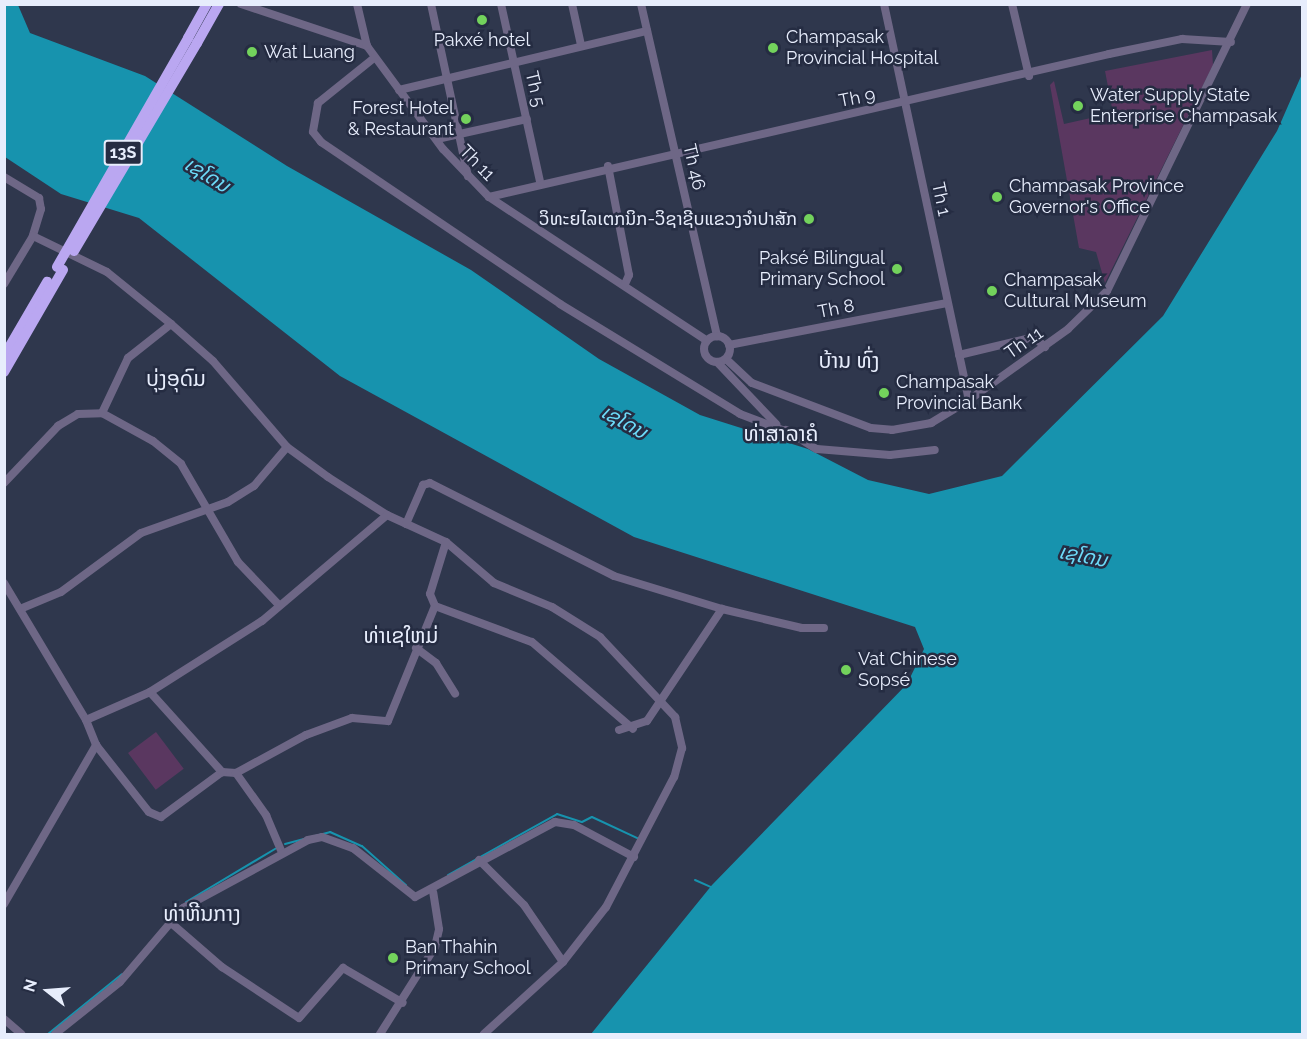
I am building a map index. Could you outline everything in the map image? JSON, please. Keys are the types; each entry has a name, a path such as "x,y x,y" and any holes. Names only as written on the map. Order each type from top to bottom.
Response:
{"highway":[{"name":"13S","path":"193,40 207,4"},
{"name":"13S","path":"4,372 60,268 193,40 219,4"},
{"name":"13S","path":"4,356 60,268"}],"street":[{"path":"241,4 367,46"},
{"name":"Th 11","path":"357,4 367,46 374,58 468,178 489,196 625,284 707,341"},
{"path":"431,4 462,135 468,178"},
{"name":"Th 5","path":"501,4 540,181"},
{"path":"572,4 581,45"},
{"name":"Th 46","path":"641,4 717,336"},
{"name":"Th 1","path":"884,4 969,400"},
{"path":"1012,4 1029,76"},
{"name":"Th 11","path":"726,359 752,383 871,428 892,430 931,423 969,400 1085,316 1118,273 1231,42 1247,4"},
{"path":"399,90 647,31"},
{"name":"Th 9","path":"489,196 540,181 674,150 907,104 1182,39 1231,42"},
{"path":"374,58 318,103 313,132 321,142 560,304 741,414 790,433 825,450 890,455 935,450"},
{"path":"437,140 526,119"},
{"path":"608,166 629,275 625,284"},
{"path":"4,177 39,198 33,236 4,284"},
{"path":"33,236 107,272 171,324 213,361 287,447 387,514 446,542 494,583 552,607 600,637 662,701 682,736 680,760 634,857 606,908 563,962 484,1035"},
{"name":"Th 8","path":"729,345 947,303"},
{"path":"102,412 128,358 171,324"},
{"path":"717,362 726,359 729,345 717,336 707,341 706,356 717,362 761,411 790,433"},
{"path":"959,355 1034,337 1044,347"},
{"path":"4,483 58,426 78,414 102,412 168,452 209,508 238,562 278,604"},
{"path":"20,609 61,592 141,533 209,508 254,486 287,447"},
{"path":"406,524 423,485 430,483 597,569 722,609 802,628 824,628"},
{"path":"87,720 150,692 262,621 278,604 387,514"},
{"path":"4,583 87,720 96,746 157,817 222,772 236,773 268,752 352,718 388,721 435,606 430,594 446,542"},
{"path":"435,606 532,642 633,729"},
{"path":"619,730 633,729 647,721 662,701 698,637 722,609"},
{"path":"417,648 436,663 455,693"},
{"path":"150,692 222,772"},
{"path":"4,904 96,746"},
{"path":"236,773 266,815 281,850"},
{"path":"55,1035 120,982 171,922 281,850 308,840 336,840 370,859 408,893 433,892 478,860 555,822 574,825 634,857"},
{"path":"478,860 524,905 563,962"},
{"path":"380,1035 403,1003 438,938 433,892"},
{"path":"171,922 222,967 299,1018 343,968 403,1003"},
{"path":"4,1019 21,1035"}],"shaded area":[{"path":"1212,50 1213,65 1105,283 1096,252 1079,248 1050,85 1054,81 1064,124 1113,113 1105,71"},
{"path":"156,732 184,769 156,790 128,753"}],"water":[{"name":"ເຊໂດນ","path":"4,5 18,5 30,33 145,76 287,166 471,270 599,359 700,415 808,449 868,480 929,494 1002,476 1163,316 1277,131 1302,74 1302,1034 591,1034 712,885 907,684 924,649 915,627 634,537 340,376 139,218 61,194 5,157"}],"waterway":[{"path":"448,875 557,814 582,822 592,817 637,838"},
{"path":"285,844 330,832 362,846 406,885"},
{"path":"186,902 275,849"},
{"path":"695,880 711,887"},
{"path":"48,1034 122,974"}],"place":[{"name":"Pakxé hotel","path":"482,20"},
{"name":"Champasak Provincial Hospital","path":"773,48"},
{"name":"Wat Luang","path":"252,52"},
{"name":"Water Supply State Enterprise Champasak","path":"1078,106"},
{"name":"Forest Hotel & Restaurant","path":"466,119"},
{"name":"Champasak Province Governor's Office","path":"997,197"},
{"name":"ວິທະຍໄລເຕກນິກ-ວິຊາຊີບແຂວງຈໍາປາສັກ","path":"809,219"},
{"name":"Paksé Bilingual Primary School","path":"897,269"},
{"name":"Champasak Cultural Museum","path":"992,291"},
{"name":"Champasak Provincial Bank","path":"884,393"},
{"name":"Vat Chinese Sopsé","path":"846,670"},
{"name":"Ban Thahin Primary School","path":"393,958"}],"district":[{"name":"ບ້ານ ທົ່ງ","path":"849,361"},
{"name":"ບຸ່ງອຸດົມ","path":"176,379"},
{"name":"ທ່າສາລາຄໍ","path":"781,434"},
{"name":"ທ່າເຊໃຫມ່","path":"401,636"},
{"name":"ທ່າຫີນກາງ","path":"202,914"}]}
